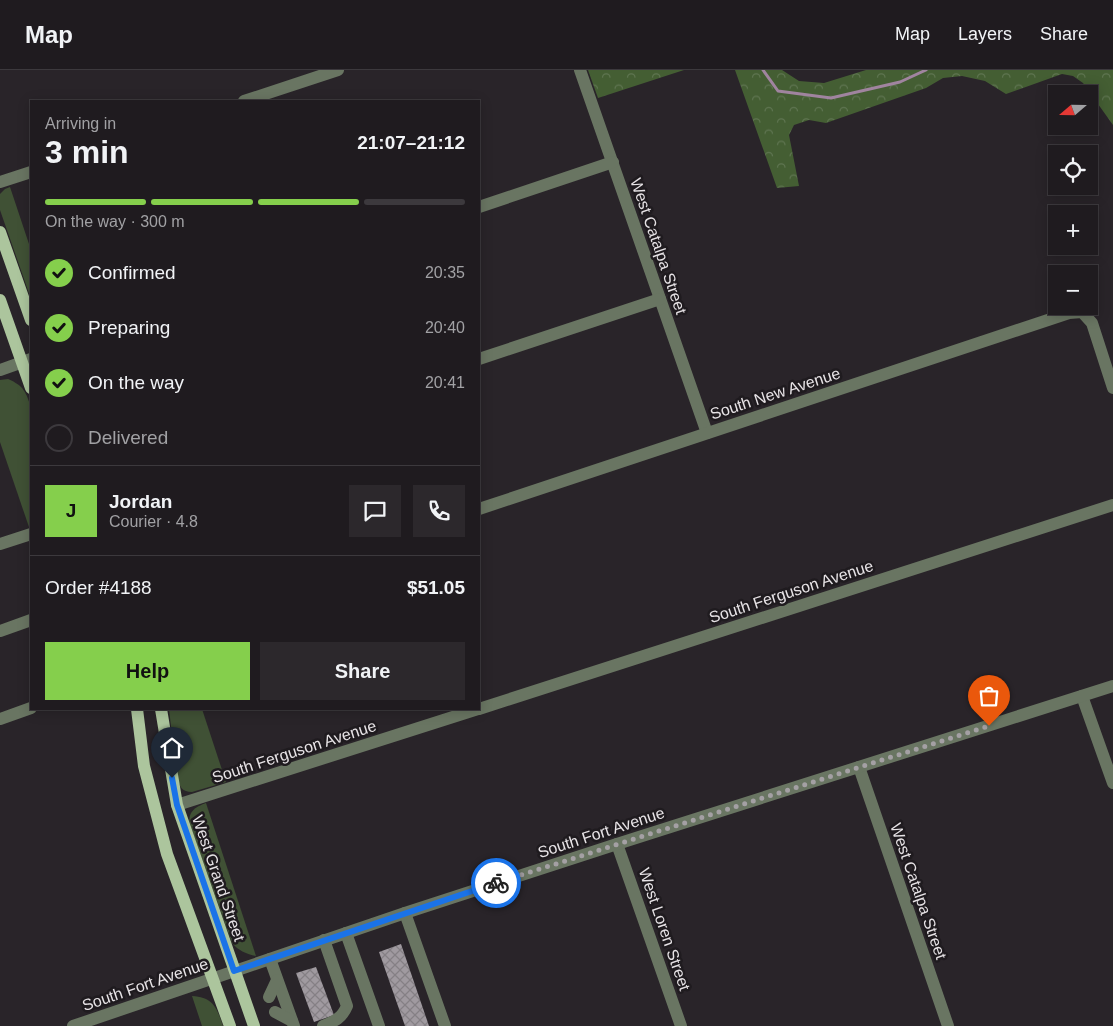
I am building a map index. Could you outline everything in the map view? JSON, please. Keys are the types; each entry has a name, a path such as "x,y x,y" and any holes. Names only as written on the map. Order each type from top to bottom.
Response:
{"main road":[{"path":"0,232 30,317"},
{"path":"0,300 27,361 30,381"},
{"path":"137,710 144,766 167,854 230,1026"},
{"name":"West Grand Street","path":"161,710 177,805 254,1026"}],"street":[{"path":"247,100 338,70"},
{"name":"West Catalpa Street","path":"580,70 707,433"},
{"path":"480,207 613,162"},
{"path":"0,182 30,172"},
{"path":"480,359 660,298"},
{"name":"South New Avenue","path":"480,509 1069,313 1082,312 1092,324 1113,388"},
{"path":"0,370 27,361"},
{"name":"South Ferguson Avenue","path":"480,708 1113,505"},
{"path":"0,544 30,534"},
{"path":"0,631 30,620"},
{"name":"South Fort Avenue","path":"73,1026 324,940 617,844 1113,686"},
{"path":"1082,696 1113,783"},
{"path":"0,719 30,708"},
{"name":"South Ferguson Avenue","path":"177,805 475,710"},
{"name":"West Catalpa Street","path":"859,767 948,1026"},
{"name":"West Loren Street","path":"617,844 681,1026"},
{"path":"406,913 445,1026"},
{"path":"346,933 379,1026"},
{"path":"323,1026 338,1019 344,1013 347,1006 324,940"},
{"path":"270,959 293,1023"},
{"path":"269,997 277,980"},
{"path":"275,1012 293,1023"}],"green space":[{"path":"588,70 684,70 598,98"},
{"path":"735,70 782,70 799,81 824,83 866,70 1113,70 1113,125 1098,104 1098,85 1084,85 1073,76 1062,74 1006,94 985,81 962,76 943,78 926,88 826,123 809,120 794,125 789,135 799,186 777,188"},
{"path":"10,187 30,247 30,296 0,210 0,194"},
{"path":"8,379 18,384 24,390 30,405 30,530 0,442 0,380"},
{"path":"169,710 202,710 226,782 192,792 182,788 177,778"},
{"path":"206,803 256,956 243,952 232,943 190,825 191,813 198,806"},
{"path":"192,996 209,1001 219,1014 223,1026 202,1026"}],"building":[{"path":"401,944 429,1026 405,1026 379,952"},
{"path":"316,967 334,1015 314,1022 296,973"}],"waterway":[{"path":"763,70 778,91 831,98 900,82 926,70"}],"way so far":[{"path":"496,883 989,726"}],"route":[{"path":"172,778 177,805 234,971 496,883"}]}
